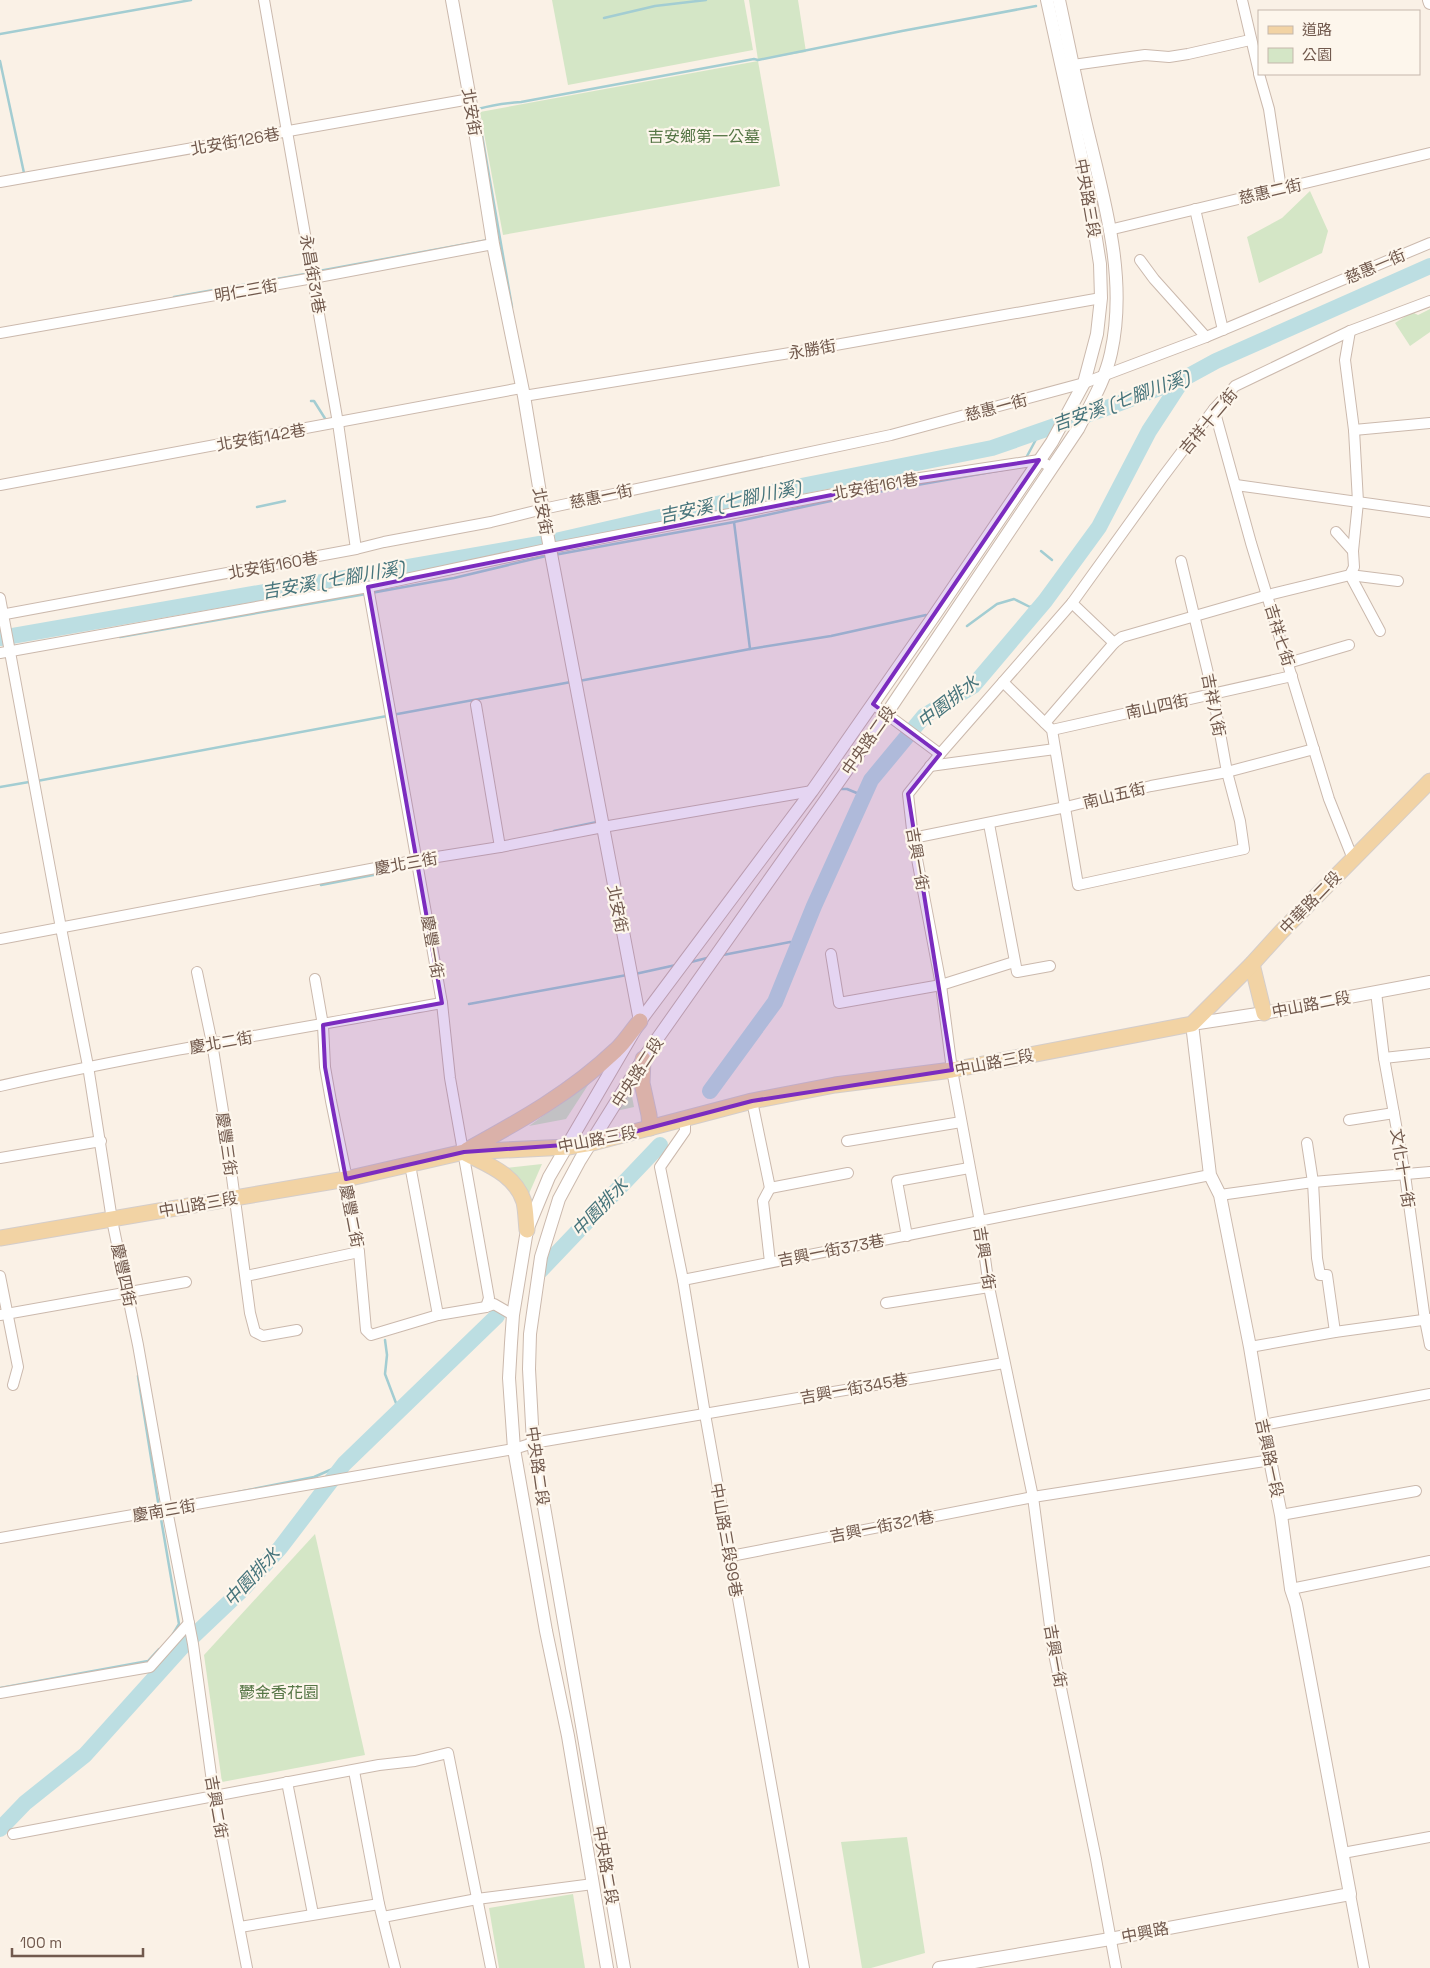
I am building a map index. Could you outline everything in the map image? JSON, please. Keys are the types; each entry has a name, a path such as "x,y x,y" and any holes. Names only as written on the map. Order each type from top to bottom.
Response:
{"main road":[{"name":"中華路二段","path":"1192,1024 1252,964 1280,932 1430,781"},
{"path":"1252,964 1264,1013"},
{"path":"464,1152 534,1114 593,1071 618,1049 640,1020"},
{"name":"中山路三段","path":"0,1238 346,1179 464,1152 568,1147 592,1143 752,1101 835,1085 952,1070 1192,1024"},
{"path":"644,1059 642,1083 650,1128"},
{"path":"464,1152 493,1166 516,1186 524,1203 527,1230"}],"street":[{"name":"永昌街31巷","path":"264,0 338,423 356,549"},
{"name":"北安街","path":"452,0 470,99 492,244 522,392 602,827 640,1020"},
{"name":"中央路三段","path":"1047,0 1095,225 1100,264 1101,298 1097,334 1084,383 1052,442"},
{"name":"中央路三段","path":"1059,0 1099,176 1115,263 1117,297 1112,346 1102,381 1078,429"},
{"path":"1242,0 1258,69"},
{"path":"1073,65 1145,55 1169,57 1250,40"},
{"path":"1260,75 1269,109 1281,189"},
{"name":"北安街126巷","path":"0,182 470,99"},
{"name":"慈惠二街","path":"1109,230 1430,153"},
{"path":"1195,209 1222,330"},
{"name":"慈惠一街","path":"544,513 891,435 1084,383 1102,381 1430,243"},
{"name":"明仁三街","path":"0,333 313,278 492,244"},
{"path":"1140,260 1154,279 1206,337"},
{"name":"永勝街","path":"522,392 796,352 1101,298"},
{"name":"吉祥十二街","path":"1072,604 1162,478 1214,410 1235,386 1350,331 1430,301"},
{"path":"1350,331 1346,360 1354,430 1358,502 1353,551 1354,567 1350,575"},
{"name":"北安街142巷","path":"0,485 338,423 522,392"},
{"name":"吉祥七街","path":"1214,410 1251,543 1329,799 1353,859"},
{"path":"1354,430 1430,423"},
{"name":"中央路二段","path":"607,1968 568,1736 546,1632 524,1446 530,1334 541,1257 559,1199 580,1160 644,1059 887,714 1078,429"},
{"name":"中央路二段","path":"624,1968 524,1446 509,1378 513,1315 527,1230 549,1177 640,1020 812,791 1052,442"},
{"path":"1039,460 1052,468"},
{"name":"北安街161巷","path":"5,652 368,588 550,543 907,480 1039,460"},
{"path":"1236,485 1430,512"},
{"name":"北安街160巷","path":"1,614 544,513"},
{"path":"1336,532 1353,551"},
{"name":"吉祥八街","path":"1066,807 1078,884 1244,849 1240,821 1227,772 1213,694 1181,560"},
{"path":"1350,575 1380,631"},
{"path":"1048,726 1114,643 1122,637 1268,595 1350,575 1398,581"},
{"name":"慶豐一街","path":"368,588 442,1003 450,1078 489,1298 486,1307"},
{"name":"慶豐四街","path":"0,598 5,652 88,1066 112,1220 128,1292 189,1623"},
{"path":"1072,604 1114,643"},
{"name":"吉興一街","path":"1072,604 938,753 908,794 913,838 941,985 960,1122 980,1222 989,1287 998,1322 1004,1363 1032,1497 1053,1649 1116,1968"},
{"path":"1288,663 1349,645"},
{"name":"南山四街","path":"1048,726 1137,710 1292,676"},
{"path":"1003,682 1048,726 1056,749 1066,807"},
{"path":"872,704 938,753"},
{"path":"476,705 500,847"},
{"path":"930,766 1056,749"},
{"name":"南山五街","path":"913,838 989,824 1151,786 1227,772 1314,749"},
{"name":"慶北三街","path":"0,938 418,860 812,791"},
{"path":"989,824 1017,972 1050,966"},
{"path":"832,954 839,1003 941,985 1014,962"},
{"name":"慶豐三街","path":"197,972 212,1043 250,1313 255,1332 263,1336 297,1330"},
{"name":"慶豐二街","path":"315,979 324,1025 325,1067 360,1252 366,1330 371,1335 438,1316 486,1307"},
{"name":"中山路二段","path":"1192,1024 1264,1013 1430,982"},
{"name":"文化十一街","path":"1376,992 1384,1058 1405,1175 1430,1345"},
{"name":"慶北二街","path":"0,1086 88,1066 442,1003"},
{"name":"吉興路一段","path":"1192,1024 1210,1175 1220,1195 1250,1347 1262,1425 1282,1515 1291,1589 1298,1614 1350,1894"},
{"path":"1384,1058 1430,1053"},
{"path":"752,1101 770,1188 763,1201 770,1262"},
{"path":"1349,1120 1394,1113"},
{"name":"中山路三段99巷","path":"685,1119 685,1131 660,1167 683,1280 704,1414 804,1968"},
{"path":"847,1142 960,1122"},
{"path":"0,1158 101,1141"},
{"path":"1307,1144 1313,1182 1317,1258 1320,1276 1327,1275 1335,1332"},
{"path":"410,1165 438,1316"},
{"path":"907,1236 897,1181 969,1168"},
{"path":"1220,1195 1313,1182 1430,1172"},
{"path":"770,1188 848,1173"},
{"name":"吉興一街373巷","path":"683,1280 1210,1175"},
{"path":"246,1276 360,1252"},
{"path":"0,1276 4,1314 18,1367 13,1385"},
{"path":"4,1314 186,1282"},
{"path":"886,1303 989,1287"},
{"path":"486,1307 494,1304 513,1315"},
{"path":"1250,1347 1335,1332 1427,1320"},
{"name":"吉興一街345巷","path":"524,1446 1004,1363"},
{"path":"1262,1425 1430,1394"},
{"name":"慶南三街","path":"0,1538 524,1446"},
{"name":"吉興一街321巷","path":"731,1556 1032,1497 1271,1460"},
{"path":"1282,1515 1416,1491"},
{"path":"1291,1589 1430,1561"},
{"path":"0,1693 150,1667 189,1623"},
{"name":"吉興二街","path":"189,1623 214,1796 247,1968"},
{"path":"12,1834 448,1753 491,1968"},
{"path":"354,1771 379,1904 395,1968"},
{"path":"287,1782 313,1914"},
{"path":"1343,1853 1430,1837"},
{"path":"383,1916 477,1899 593,1884"},
{"path":"1350,1894 1364,1968"},
{"name":"中興路","path":"939,1968 1110,1939 1350,1894"},
{"path":"240,1927 379,1904"}],"highlighted area":[{"path":"1039,460 873,704 940,754 908,794 952,1070 752,1101 592,1143 464,1152 346,1179 325,1067 323,1025 442,1003 368,587 907,480"}],"green space":[{"path":"552,0 744,0 753,50 568,85"},
{"path":"749,0 798,0 806,52 758,60"},
{"name":"吉安鄉第一公墓","path":"758,61 780,186 503,235 480,112"},
{"path":"1310,191 1328,231 1322,253 1259,283 1247,237 1282,218"},
{"path":"1430,309 1430,332 1410,346 1395,323 1412,312 1418,315"},
{"path":"629,1081 634,1107 607,1113"},
{"path":"590,1082 566,1119 529,1126"},
{"path":"542,1164 528,1196 506,1168"},
{"name":"鬱金香花園","path":"315,1534 365,1755 222,1782 204,1655"},
{"path":"907,1837 925,1953 871,1968 862,1968 841,1842"},
{"path":"573,1894 585,1968 499,1968 489,1908"}],"waterway":[{"path":"0,34 191,0"},
{"path":"604,18 655,6 706,0"},
{"path":"478,109 754,59 758,60 1036,6"},
{"path":"0,61 24,173 21,174"},
{"path":"479,118 512,307"},
{"path":"319,271 488,240"},
{"name":"吉安溪 (七腳川溪)","path":"0,638 551,542 752,496 992,448 1183,379 1216,361 1430,266"},
{"path":"174,297 305,274"},
{"name":"中園排水","path":"710,1091 775,1002 814,906 871,780 924,716 973,686 1045,601 1099,527 1149,431 1183,379"},
{"path":"311,401 314,401 326,420"},
{"path":"1026,458 1040,432"},
{"path":"554,555 734,522 849,497 1020,467"},
{"path":"257,507 285,501"},
{"path":"734,522 750,649"},
{"path":"1041,551 1052,560"},
{"path":"371,593 454,578 546,556"},
{"path":"120,637 366,594"},
{"path":"967,626 997,604 1014,599 1030,607 1045,601"},
{"path":"579,681 831,636 926,615"},
{"path":"392,715 571,682"},
{"path":"37,781 387,716"},
{"path":"0,787 29,782"},
{"path":"838,789 847,789 864,796"},
{"path":"554,831 597,822"},
{"path":"321,885 415,867"},
{"path":"723,955 790,942 798,945"},
{"path":"691,962 707,958"},
{"path":"635,974 676,965"},
{"path":"469,1004 627,975"},
{"name":"中園排水","path":"540,1271 660,1145"},
{"name":"中園排水","path":"0,1829 25,1803 85,1755 184,1645 243,1589 280,1548 344,1464 497,1316"},
{"path":"385,1340 387,1355 385,1374 399,1411"},
{"path":"138,1376 159,1508"},
{"path":"238,1492 314,1477 344,1464"},
{"path":"160,1513 179,1624 173,1634"},
{"path":"0,1688 148,1661 159,1649"}]}
